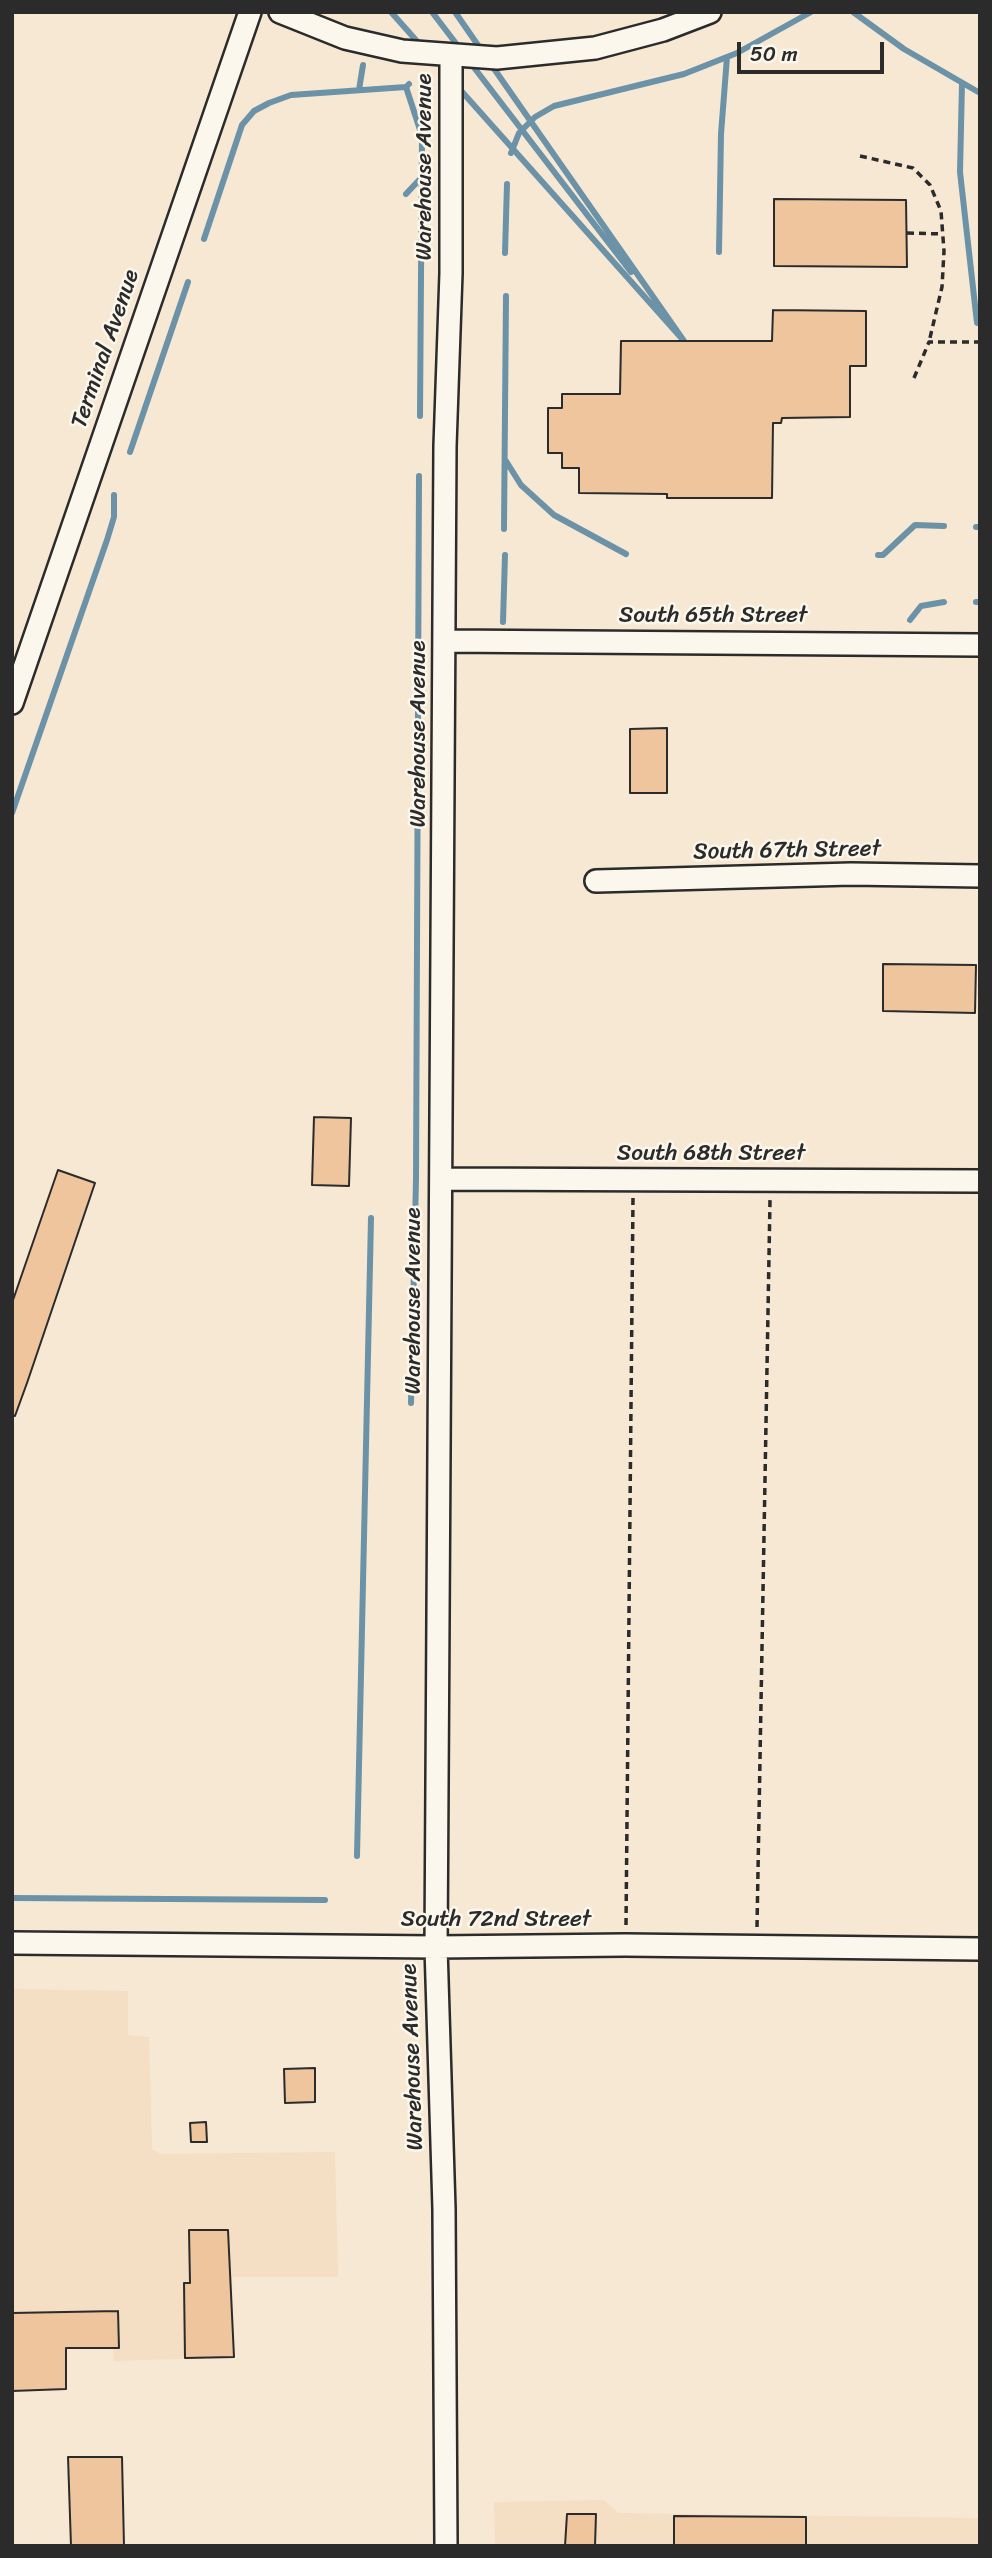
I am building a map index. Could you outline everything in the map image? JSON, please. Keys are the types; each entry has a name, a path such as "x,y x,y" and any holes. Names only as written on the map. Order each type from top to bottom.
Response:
{"street":[{"name":"Terminal Avenue","path":"12,703 250,12"},
{"path":"280,12 345,38 402,51 451,56 531,56 595,48 663,30 710,12"},
{"name":"Warehouse Avenue","path":"446,2546 444,2209 436,1948 446,641 445,446 451,272 451,56"},
{"name":"South 65th Street","path":"446,641 980,645"},
{"name":"South 67th Street","path":"596,881 850,874 980,876"},
{"name":"South 68th Street","path":"441,1180 980,1181"},
{"name":"South 72nd Street","path":"12,1943 436,1948 625,1945 980,1949"}],"path":[{"path":"860,156 913,168 930,185 941,211 943,287 929,342 914,377"},
{"path":"907,233 943,234"},
{"path":"929,342 980,342"},
{"path":"625,1945 633,1180"},
{"path":"757,1947 771,1180"}],"shaded area":[{"path":"12,1989 128,1991 128,2035 149,2037 152,2149 160,2154 335,2152 338,2277 232,2277 234,2357 114,2361 113,2348 119,2347 118,2311 12,2313"},
{"path":"604,2500 618,2513 980,2518 980,2546 495,2546 494,2502"}],"building":[{"path":"774,199 906,200 907,267 774,266"},
{"path":"773,310 866,311 866,366 850,366 850,417 782,418 781,423 773,423 772,498 667,498 667,494 579,493 579,468 562,468 562,453 548,453 548,408 562,408 562,394 620,394 621,341 772,341"},
{"path":"667,728 667,793 630,793 630,729"},
{"path":"883,964 976,965 975,1013 883,1011"},
{"path":"314,1117 351,1118 349,1186 312,1185"},
{"path":"58,1170 95,1183 15,1416 12,1415 12,1303"},
{"path":"315,2068 315,2102 285,2103 284,2069"},
{"path":"206,2122 207,2142 191,2142 190,2123"},
{"path":"189,2230 228,2230 234,2357 185,2358 184,2283 190,2283"},
{"path":"118,2311 119,2348 66,2348 66,2389 12,2391 12,2313"},
{"path":"68,2457 122,2457 124,2546 71,2546"},
{"path":"567,2514 596,2514 595,2546 565,2546"},
{"path":"674,2516 806,2517 806,2546 674,2546"}],"waterway":[{"path":"391,12 423,48"},
{"path":"432,12 461,50"},
{"path":"455,12 482,51"},
{"path":"511,153 519,133 535,117 554,106 684,74 737,53 811,12"},
{"path":"853,12 904,49 980,93"},
{"path":"719,252 721,134 727,57"},
{"path":"469,61 631,272"},
{"path":"456,85 684,341 490,63"},
{"path":"359,90 363,65"},
{"path":"962,83 960,172 977,323"},
{"path":"204,239 242,125 254,111 291,95 406,87 409,84"},
{"path":"406,87 422,136 420,416"},
{"path":"406,194 421,178"},
{"path":"505,253 507,184"},
{"path":"130,452 188,282"},
{"path":"504,529 506,296"},
{"path":"506,461 521,485 554,515 626,554"},
{"path":"411,1403 416,1179 419,476"},
{"path":"12,813 107,540 114,517 114,495"},
{"path":"878,555 883,555 915,525 944,526"},
{"path":"503,622 505,555"},
{"path":"910,620 921,606 944,602"},
{"path":"357,1856 371,1218"},
{"path":"12,1898 325,1900"}]}
